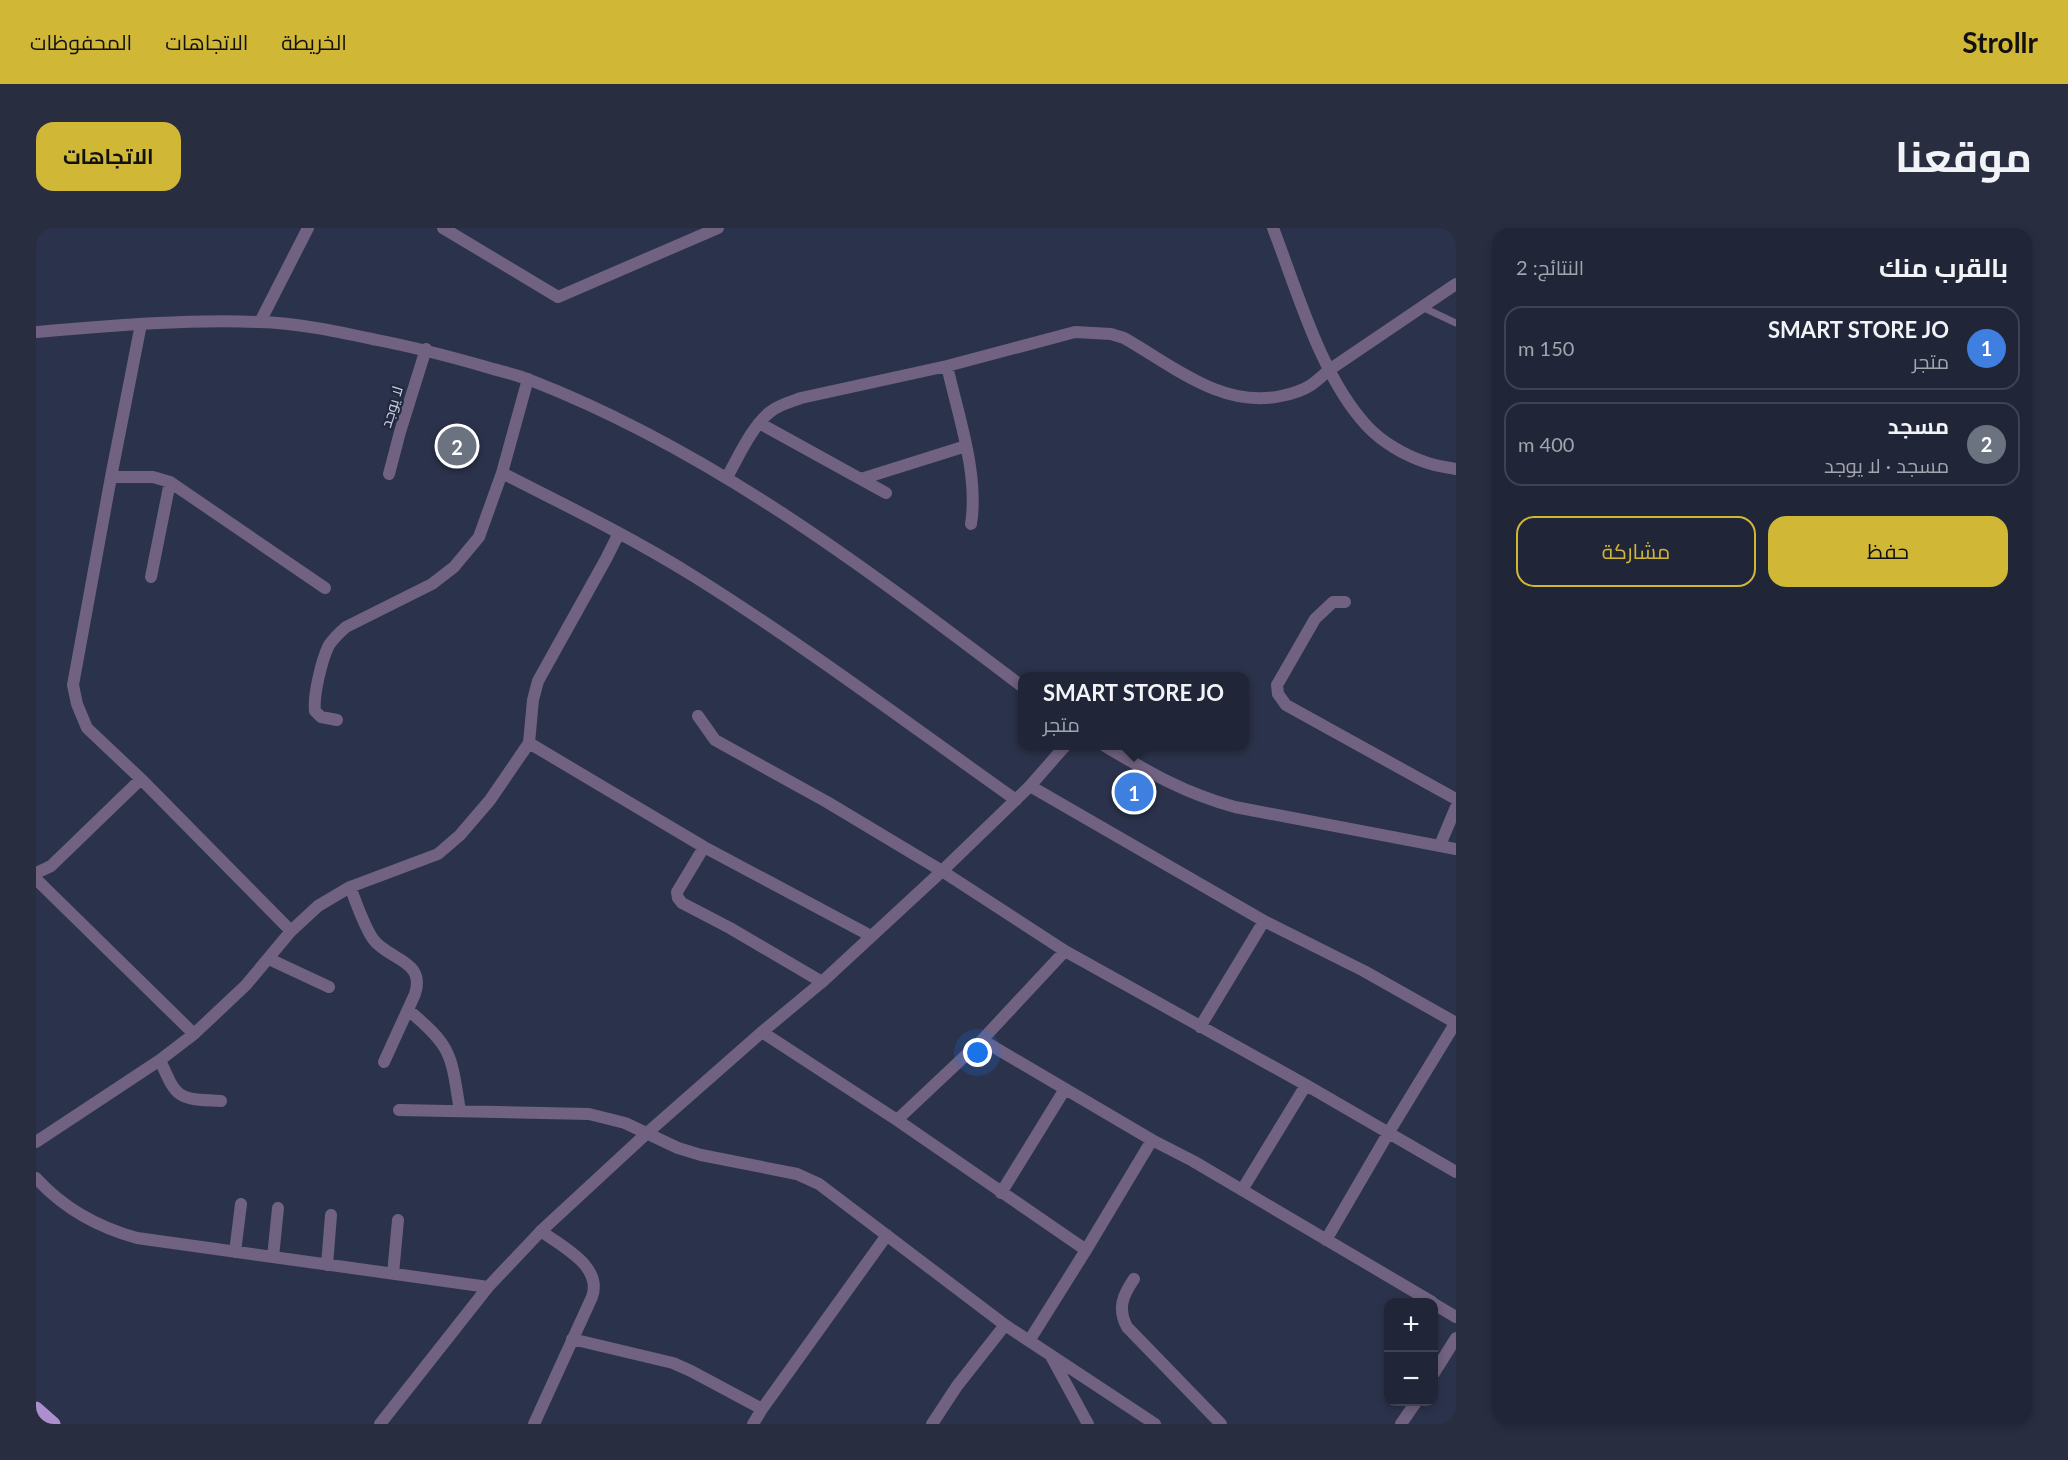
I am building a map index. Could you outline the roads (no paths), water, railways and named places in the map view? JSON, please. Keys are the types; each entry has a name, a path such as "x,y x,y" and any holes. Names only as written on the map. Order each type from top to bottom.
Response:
{"main road":[{"path":"36,1409 52,1424"}],"street":[{"path":"260,322 308,228"},
{"path":"443,228 558,297 718,228"},
{"path":"1273,228 1329,370 1367,426 1383,440 1404,453 1426,463 1456,469"},
{"path":"727,477 759,423 775,409 801,398 947,366 1075,332 1111,334 1124,338 1215,390 1233,395 1271,398 1288,395 1311,385 1329,370 1456,284"},
{"path":"36,336 36,332 141,324 260,322 312,328 426,349 528,379 589,405 727,477 769,503 923,611 1018,683"},
{"path":"141,324 74,685 77,704 87,728 141,779 291,931"},
{"name":"لا يوجد","path":"389,474 399,432 426,349"},
{"path":"947,366 966,446 974,498 971,524"},
{"path":"337,720 317,714 314,706 328,647 345,627 432,584 454,567 479,537 502,473 528,379"},
{"path":"759,423 886,493"},
{"path":"861,479 966,446"},
{"path":"502,473 618,532 694,576 761,620 1016,800"},
{"path":"111,477 153,477 170,482 325,588"},
{"path":"151,577 170,482"},
{"path":"36,1142 160,1060 194,1034 238,994 291,931 318,906 350,886 438,854 460,835 490,800 529,742 533,700 538,681 606,559 618,532"},
{"path":"1345,602 1333,602 1315,619 1277,686 1281,700 1286,705 1456,799"},
{"path":"698,716 715,740 827,802 942,871 1065,951 1306,1085 1456,1172"},
{"path":"529,742 704,847 871,936"},
{"path":"380,1424 488,1287 541,1232 646,1134 822,982 942,871 1030,786 1062,750"},
{"path":"1112,750 1154,776 1203,798 1235,807 1456,849"},
{"path":"36,873 51,866 141,779"},
{"path":"1030,786 1264,921 1364,971 1456,1022 1326,1240"},
{"path":"1440,845 1456,807"},
{"path":"704,847 677,892 682,903 730,928 822,982"},
{"path":"36,879 194,1034"},
{"path":"350,886 372,937 381,947 409,965 416,975 417,988 384,1062"},
{"path":"1200,1027 1264,921"},
{"path":"897,1120 982,1040 1065,951"},
{"path":"270,958 329,987"},
{"path":"408,1010 436,1034 446,1048 452,1065 460,1110"},
{"path":"762,1032 897,1120 1086,1250"},
{"path":"982,1040 1425,1298"},
{"path":"160,1060 172,1088 177,1093 190,1100 220,1101"},
{"path":"1242,1190 1306,1085"},
{"path":"1001,1193 1065,1089"},
{"path":"399,1110 589,1114 625,1123 678,1148 701,1155 804,1177 819,1184 887,1234 1005,1325 1155,1424"},
{"path":"1029,1341 1152,1140"},
{"path":"36,1178 64,1205 90,1221 117,1233 137,1238 488,1287"},
{"path":"235,1252 241,1204"},
{"path":"273,1257 278,1208"},
{"path":"327,1265 331,1215"},
{"path":"393,1274 398,1220"},
{"path":"534,1424 594,1291 594,1278 585,1265 541,1232"},
{"path":"753,1424 887,1234"},
{"path":"1134,1279 1121,1301 1122,1319 1127,1327 1221,1424"},
{"path":"1438,1306 1456,1317"},
{"path":"932,1424 957,1386 1005,1325"},
{"path":"1438,1367 1456,1338"},
{"path":"572,1339 673,1364 691,1371 762,1409"},
{"path":"1051,1357 1085,1423"},
{"path":"1401,1424 1413,1406"}],"lane":[{"path":"1422,307 1456,323"}],"place":[{"name":"مسجد","path":"457,446"},
{"name":"SMART STORE JO","path":"1134,792"}]}
